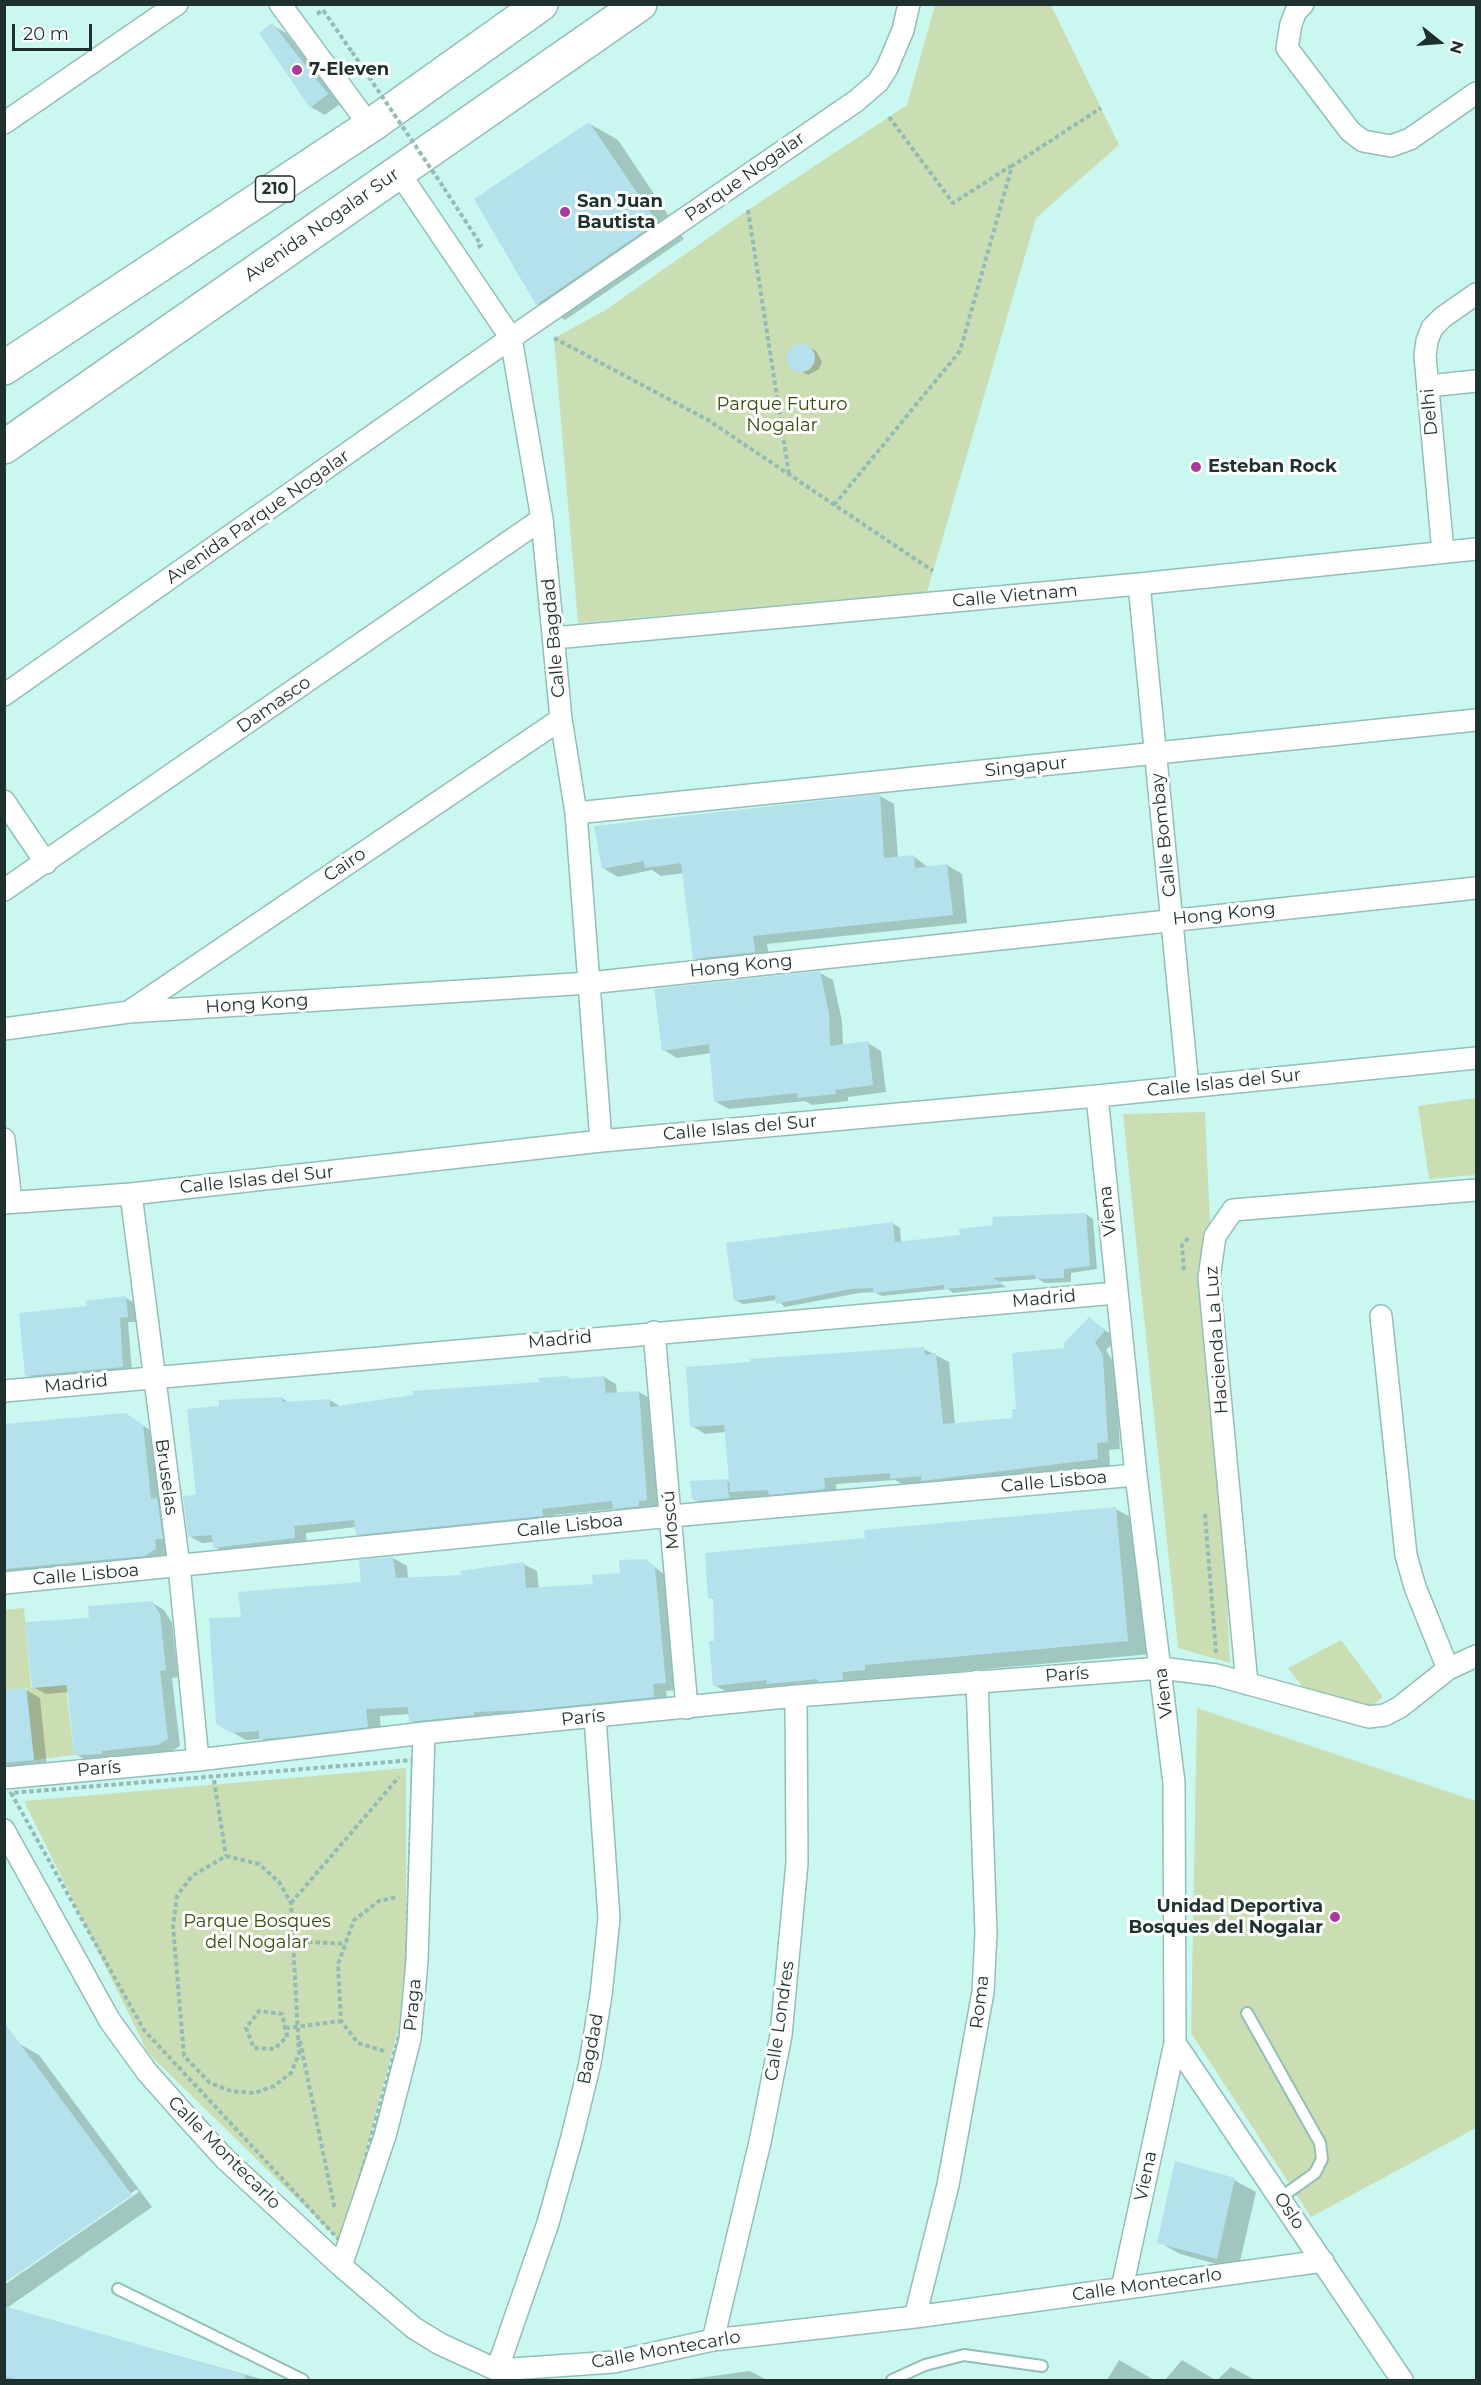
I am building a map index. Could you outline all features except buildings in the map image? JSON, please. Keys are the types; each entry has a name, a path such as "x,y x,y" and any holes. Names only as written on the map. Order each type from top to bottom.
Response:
{"highway":[{"name":"210","path":"4,368 370,126 541,4"},
{"name":"Avenida Nogalar Sur","path":"4,447 640,4"}],"street":[{"path":"4,123 177,4"},
{"path":"279,4 370,126"},
{"name":"Parque Nogalar","path":"512,338 856,101 878,82 887,68 903,30 909,4"},
{"path":"1303,4 1296,11 1291,24 1287,48 1350,131 1363,141 1391,146 1410,139 1476,93"},
{"name":"Calle Bagdad","path":"398,171 512,338 542,519 561,719 576,813 601,1141"},
{"name":"Delhi","path":"1443,552 1425,356 1432,328 1443,317 1476,294"},
{"name":"Avenida Parque Nogalar","path":"4,695 512,338"},
{"path":"1428,386 1476,381"},
{"name":"Damasco","path":"4,890 542,519"},
{"name":"Calle Vietnam","path":"554,638 1139,584 1476,549"},
{"name":"Calle Bombay","path":"1139,584 1188,1087"},
{"name":"Cairo","path":"129,1012 561,719"},
{"name":"Singapur","path":"576,813 1476,720"},
{"path":"4,801 46,863"},
{"name":"Hong Kong","path":"4,1029 129,1012 589,983 1476,888"},
{"name":"Calle Islas del Sur","path":"8,1203 131,1194 601,1141 1096,1096 1476,1058"},
{"name":"Viena","path":"1096,1096 1136,1475 1174,1783 1175,2043 1122,2288"},
{"path":"4,1139 8,1203"},
{"name":"Hacienda La Luz","path":"1247,1684 1209,1278 1215,1236 1233,1210 1476,1190"},
{"name":"Bruselas","path":"131,1194 179,1566 198,1760"},
{"name":"Madrid","path":"4,1391 1116,1293"},
{"path":"1381,1316 1406,1555 1419,1596 1448,1669"},
{"name":"Moscú","path":"654,1332 687,1708"},
{"name":"Calle Lisboa","path":"4,1583 671,1516 1136,1475"},
{"path":"1161,1668 1216,1675 1369,1717 1385,1715 1400,1707 1448,1669 1476,1656"},
{"name":"París","path":"4,1778 198,1760 424,1733 796,1696 1161,1668"},
{"name":"Roma","path":"915,2317 948,2185 984,1992 986,1933 976,1681"},
{"name":"Calle Londres","path":"712,2340 760,2142 781,2035 797,1863 796,1696"},
{"name":"Bagdad","path":"497,2370 548,2223 572,2137 590,2064 601,1995 609,1918 596,1717"},
{"name":"Praga","path":"341,2266 385,2136 410,2039 418,1938 424,1733"},
{"name":"Calle Montecarlo","path":"4,1830 110,2021 147,2072 225,2159 341,2266 414,2328 440,2344 497,2370 614,2362 712,2340 915,2317 1323,2260"},
{"name":"Oslo","path":"1175,2043 1402,2380"}],"lane":[{"path":"1247,2013 1320,2143 1322,2159 1315,2174 1280,2198"},
{"path":"118,2289 303,2380"},
{"path":"892,2380 925,2365 964,2355 1042,2366"}],"path":[{"path":"323,10 481,245"},
{"path":"889,117 953,203 1101,108"},
{"path":"834,505 960,351 1012,166"},
{"path":"748,210 789,474"},
{"path":"554,338 708,420 933,571"},
{"path":"342,2243 144,2030 11,1792 413,1760"},
{"path":"342,2243 405,2014 413,1760"},
{"path":"291,1903 413,1760"},
{"path":"214,1776 226,1856"},
{"path":"226,1856 259,1864 279,1882 291,1903 299,2054 291,2073 274,2086 255,2093 231,2091 210,2083 184,2056 173,1926 177,1896 192,1876 226,1856"},
{"path":"394,2055 358,2043 341,2021 338,1964 354,1920 379,1901 410,1894"},
{"path":"293,1941 346,1944"},
{"path":"287,2037 282,2014 259,2012 246,2028 254,2048 274,2049 287,2037 287,2028 341,2021"},
{"path":"297,2025 337,2220"},
{"path":"339,2231 342,2243"}],"green space":[{"name":"Parque Futuro Nogalar","path":"935,5 1051,5 1119,145 1036,218 927,592 578,623 554,338 604,311 748,210 907,105"},
{"path":"1476,1098 1476,1175 1429,1179 1418,1106"},
{"path":"1205,1112 1230,1663 1178,1648 1123,1114"},
{"path":"24,1608 31,1687 65,1680 74,1755 34,1760 27,1688 5,1690 4,1610"},
{"path":"1341,1640 1383,1697 1365,1711 1306,1691 1288,1668"},
{"name":"Unidad Deportiva Bosques del Nogalar","path":"1197,1708 1476,1801 1476,2128 1311,2217 1191,2033"},
{"name":"Parque Bosques del Nogalar","path":"406,1768 406,1999 342,2243 148,2053 24,1801"}],"place":[{"name":"7-Eleven","path":"297,70"},
{"name":"San Juan Bautista","path":"565,212"},
{"name":"Esteban Rock","path":"1196,467"},
{"name":"Unidad Deportiva Bosques del Nogalar","path":"1335,1917"}]}
